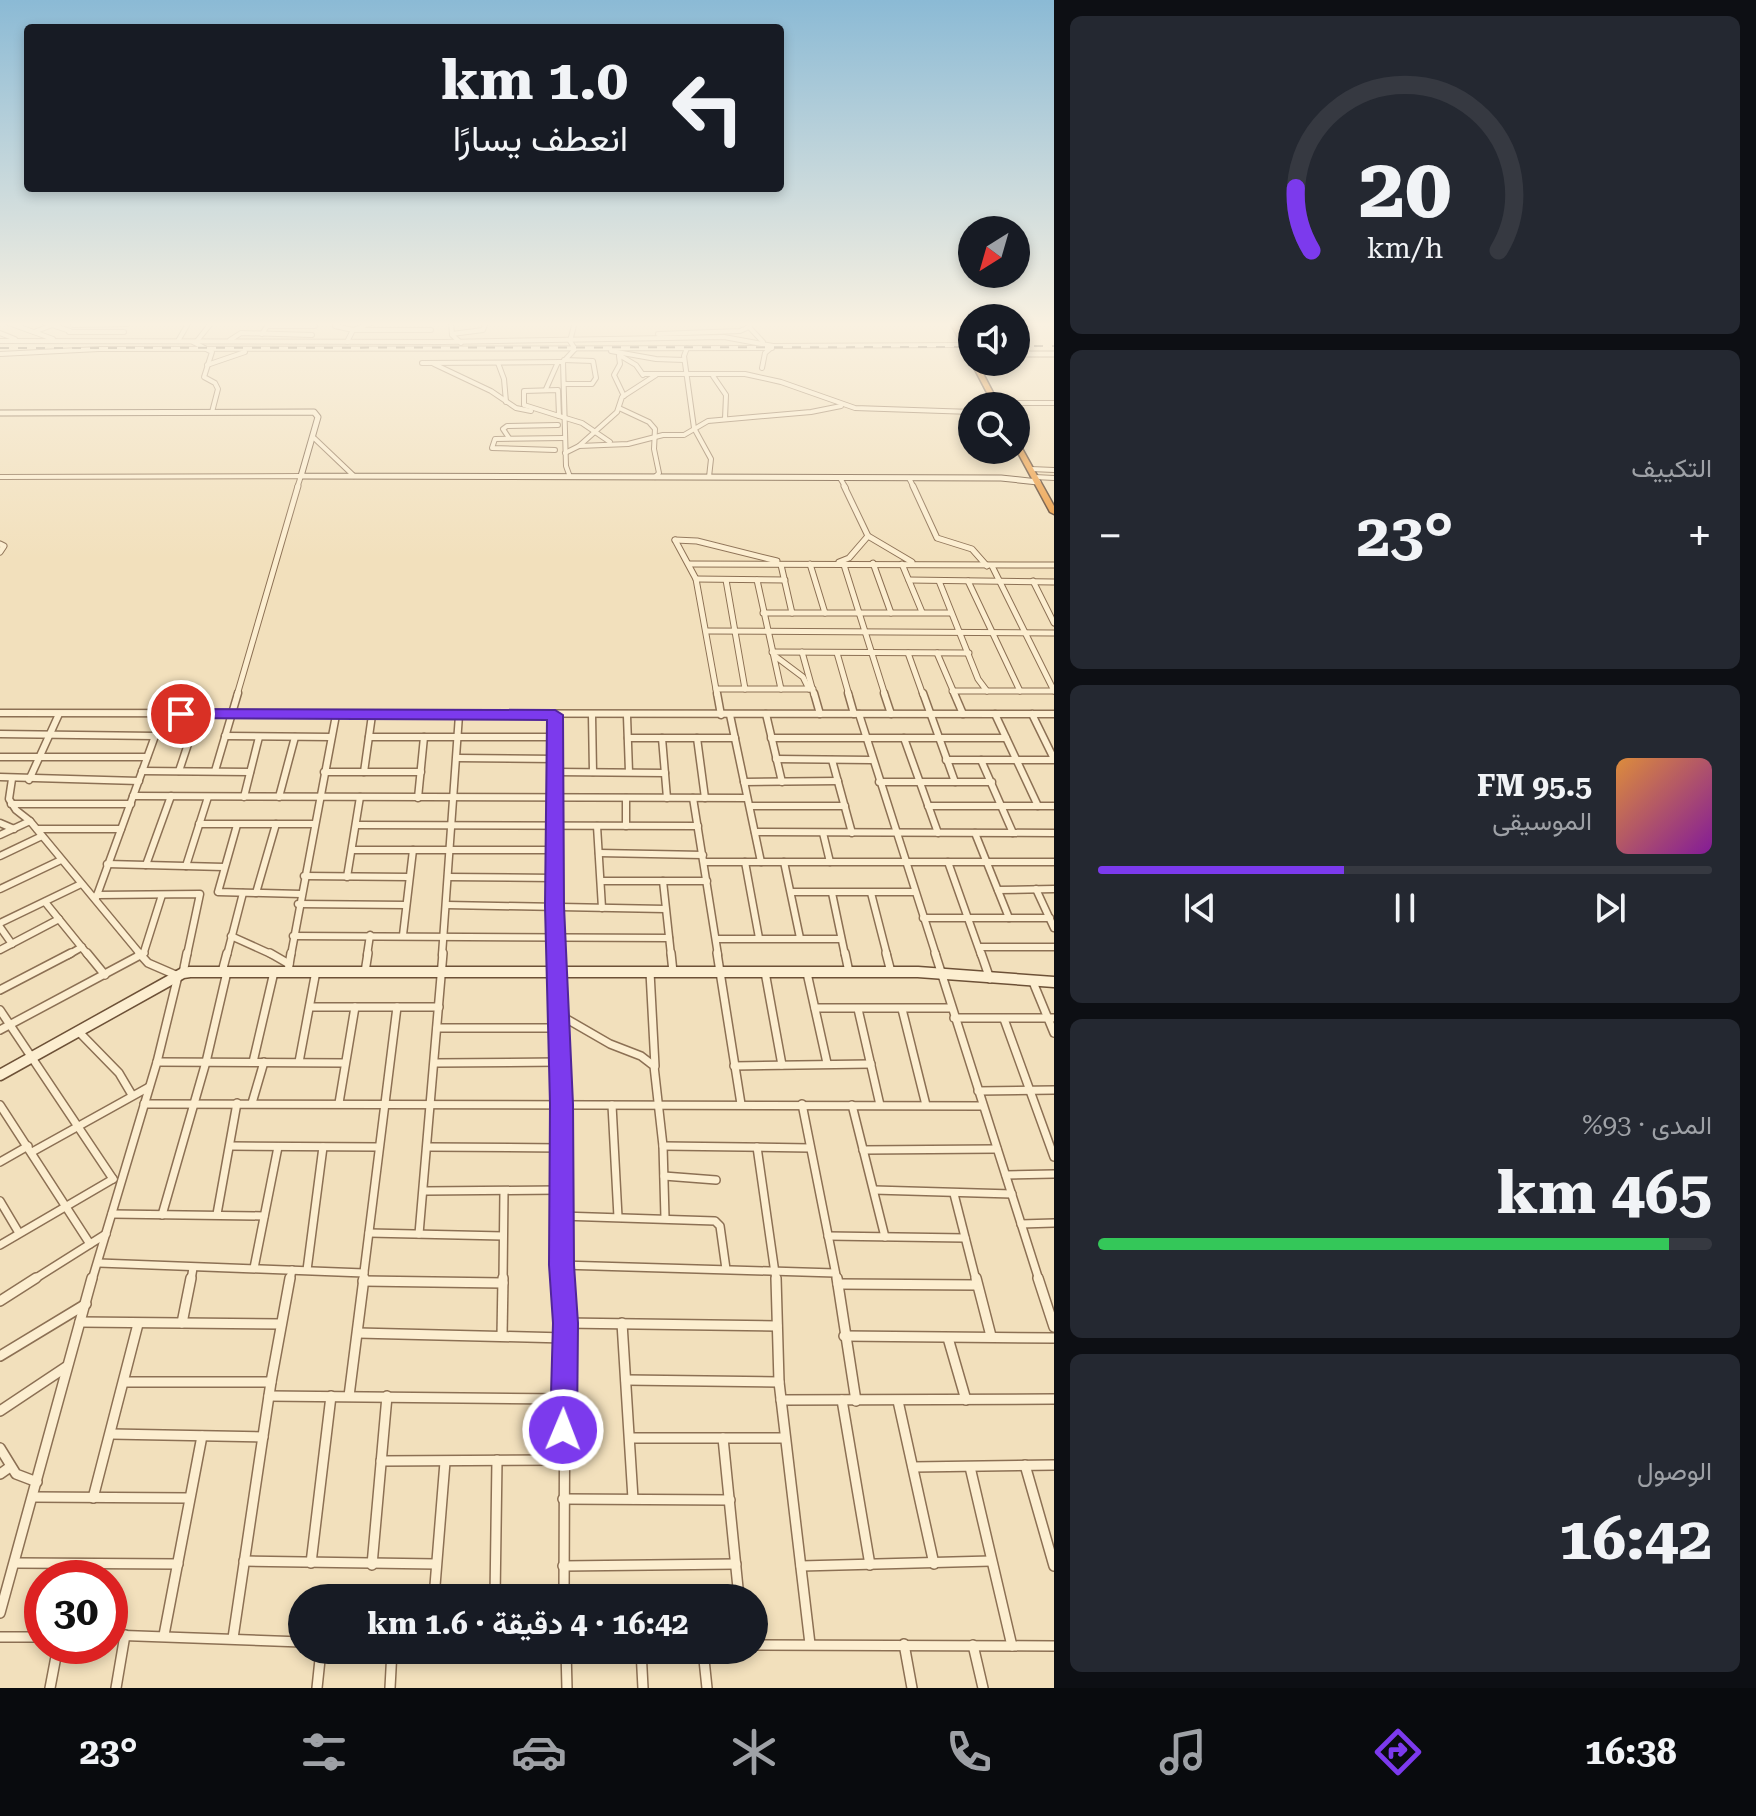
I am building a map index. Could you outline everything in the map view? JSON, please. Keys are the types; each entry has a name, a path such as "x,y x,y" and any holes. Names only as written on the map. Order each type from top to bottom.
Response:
{"highway":[{"path":"1027,464 1054,512"}],"main road":[{"path":"0,413 314,412 318,417 301,476 1034,476"},
{"path":"0,1075 180,974 274,972 288,968 365,972 891,972 1054,982"}],"street":[{"path":"212,412 215,401"},
{"path":"522,401 522,404 541,415 561,416 586,425 617,444"},
{"path":"560,401 570,477"},
{"path":"561,416 562,401"},
{"path":"565,453 577,447 619,408 622,401"},
{"path":"691,401 694,428 710,457 709,477"},
{"path":"724,401 725,419"},
{"path":"828,401 842,406 899,411 958,412"},
{"path":"506,402 519,409 534,411"},
{"path":"1030,403 1054,403"},
{"path":"628,444 687,434 704,422 821,411 842,406"},
{"path":"619,408 652,425 659,471 655,477"},
{"path":"539,426 541,415"},
{"path":"509,438 505,427 558,425"},
{"path":"313,437 354,476"},
{"path":"555,450 493,449 494,439 564,438"},
{"path":"577,447 628,444 654,449"},
{"path":"1034,476 1054,470"},
{"path":"0,477 301,476 215,771"},
{"path":"1034,476 1054,478"},
{"path":"840,478 864,522 868,536 918,564"},
{"path":"909,478 937,538 972,549 990,566 1054,691 952,691"},
{"path":"832,565 849,558 868,536"},
{"path":"721,715 696,579 675,540 697,541 750,557 798,564"},
{"path":"0,544 4,546 0,552"},
{"path":"873,563 891,613"},
{"path":"689,564 1054,565"},
{"path":"810,564 825,613"},
{"path":"902,564 922,612"},
{"path":"781,565 792,613"},
{"path":"844,565 891,714"},
{"path":"696,579 785,580"},
{"path":"726,580 745,689"},
{"path":"757,580 781,689"},
{"path":"909,580 1054,582"},
{"path":"939,581 978,679 987,691"},
{"path":"968,581 1020,691"},
{"path":"1033,581 1054,623"},
{"path":"763,613 951,613"},
{"path":"707,631 1054,633"},
{"path":"802,652 820,714"},
{"path":"772,653 969,653"},
{"path":"772,653 801,675 811,689"},
{"path":"837,653 1053,1324"},
{"path":"908,653 955,782"},
{"path":"937,653 963,714"},
{"path":"716,689 811,689"},
{"path":"0,713 627,716 1054,714"},
{"path":"29,780 59,714"},
{"path":"96,896 163,714"},
{"path":"179,771 198,714"},
{"path":"766,714 782,782"},
{"path":"995,714 1038,806"},
{"path":"946,760 1054,759 1032,714"},
{"path":"231,936 261,947 288,968 336,715"},
{"path":"364,772 372,715"},
{"path":"419,1234 445,936 459,715"},
{"path":"555,715 554,906 561,1062 561,1265 565,1323 564,1584"},
{"path":"592,715 593,772"},
{"path":"730,715 761,862"},
{"path":"627,716 629,772"},
{"path":"0,734 155,736"},
{"path":"225,736 331,737"},
{"path":"244,797 259,737"},
{"path":"279,797 295,737"},
{"path":"369,737 555,737"},
{"path":"418,798 424,737"},
{"path":"628,738 735,738"},
{"path":"662,738 667,798"},
{"path":"697,738 705,798"},
{"path":"771,738 1006,738"},
{"path":"904,738 938,833"},
{"path":"1044,738 1054,738"},
{"path":"0,757 147,757"},
{"path":"457,758 556,759"},
{"path":"776,759 871,760"},
{"path":"832,760 852,833"},
{"path":"981,760 1013,833"},
{"path":"142,771 250,772"},
{"path":"324,772 421,772"},
{"path":"556,772 665,773"},
{"path":"0,777 139,781"},
{"path":"11,804 12,779"},
{"path":"744,782 838,781"},
{"path":"879,782 992,782"},
{"path":"11,804 171,796 747,798"},
{"path":"146,865 171,796"},
{"path":"186,866 208,797"},
{"path":"347,877 360,797"},
{"path":"626,798 626,826"},
{"path":"693,798 741,1104"},
{"path":"11,804 30,821 81,884 96,896 151,966 180,974"},
{"path":"750,806 845,806"},
{"path":"928,806 1054,806"},
{"path":"0,835 30,821"},
{"path":"0,823 14,829"},
{"path":"199,824 315,824"},
{"path":"256,893 276,824"},
{"path":"218,892 237,825"},
{"path":"356,825 698,826"},
{"path":"597,826 602,908"},
{"path":"0,856 40,833 121,829"},
{"path":"755,832 1052,833 1054,841"},
{"path":"823,833 830,862"},
{"path":"975,833 1009,918"},
{"path":"352,850 555,850"},
{"path":"403,935 413,850"},
{"path":"599,853 745,862 1054,862"},
{"path":"0,889 61,860"},
{"path":"745,862 759,938"},
{"path":"784,862 800,938"},
{"path":"948,862 990,979"},
{"path":"107,864 224,867"},
{"path":"304,876 409,877"},
{"path":"448,877 555,878"},
{"path":"601,881 707,881"},
{"path":"663,881 673,972"},
{"path":"12,944 0,925 81,884"},
{"path":"1036,889 1054,928"},
{"path":"998,890 1054,889"},
{"path":"96,896 218,892 301,894"},
{"path":"791,892 915,892"},
{"path":"162,1215 206,1062 231,936 243,893"},
{"path":"832,893 849,972"},
{"path":"871,893 891,972"},
{"path":"0,1613 16,1563 66,1367 157,1062 200,894"},
{"path":"0,1030 143,955 162,895"},
{"path":"45,902 105,975"},
{"path":"298,904 406,905"},
{"path":"447,905 665,909"},
{"path":"923,918 1050,918"},
{"path":"0,950 59,919"},
{"path":"365,972 370,935"},
{"path":"293,936 669,938"},
{"path":"716,939 841,939"},
{"path":"0,990 82,947"},
{"path":"979,947 1054,947"},
{"path":"299,1062 316,971"},
{"path":"253,1062 274,972"},
{"path":"650,972 665,1218"},
{"path":"765,972 782,1065"},
{"path":"807,973 827,1063"},
{"path":"1033,982 1051,1018 1054,1033"},
{"path":"310,1007 439,1007"},
{"path":"339,1103 355,1007"},
{"path":"349,1396 397,1007"},
{"path":"815,1008 951,1008"},
{"path":"858,1009 880,1105"},
{"path":"902,1009 926,1105"},
{"path":"0,1010 113,1179"},
{"path":"558,1014 610,1044 641,1056 656,1070"},
{"path":"954,1018 1051,1018"},
{"path":"1004,1019 1031,1091 1049,1128 1054,1157"},
{"path":"437,1028 559,1028"},
{"path":"79,1032 119,1073 132,1095"},
{"path":"157,1062 345,1063"},
{"path":"252,1103 264,1062"},
{"path":"435,1063 561,1062"},
{"path":"734,1066 871,1064"},
{"path":"0,1162 149,1087"},
{"path":"978,1091 1054,1090"},
{"path":"144,1104 432,1102 983,1106"},
{"path":"217,1214 237,1103"},
{"path":"802,1104 838,1284 856,1401"},
{"path":"0,1105 4,1118 30,1149 90,1244"},
{"path":"612,1105 618,1217"},
{"path":"852,1105 885,1237"},
{"path":"230,1146 378,1147"},
{"path":"663,1146 810,1148"},
{"path":"254,1268 278,1147"},
{"path":"307,1270 323,1147"},
{"path":"428,1147 561,1148"},
{"path":"757,1147 776,1271 784,1438 810,1644"},
{"path":"863,1150 997,1149"},
{"path":"0,1245 65,1204 123,1173"},
{"path":"1006,1175 1054,1174"},
{"path":"664,1176 716,1180"},
{"path":"425,1191 560,1190"},
{"path":"874,1190 1012,1194"},
{"path":"502,1336 504,1191"},
{"path":"954,1194 991,1336"},
{"path":"0,1201 19,1233"},
{"path":"112,1214 264,1216"},
{"path":"561,1216 665,1218 719,1223 726,1269"},
{"path":"1021,1224 1054,1223"},
{"path":"369,1233 503,1236"},
{"path":"0,1301 106,1234"},
{"path":"828,1236 965,1238"},
{"path":"99,1263 307,1270 363,1277 503,1283"},
{"path":"561,1265 835,1273"},
{"path":"182,1323 193,1268"},
{"path":"233,1638 271,1382 292,1270"},
{"path":"838,1284 977,1285"},
{"path":"0,1356 86,1304"},
{"path":"80,1322 281,1324"},
{"path":"565,1323 777,1326"},
{"path":"622,1323 633,1499"},
{"path":"93,1498 138,1324"},
{"path":"358,1333 565,1338"},
{"path":"844,1336 1054,1338"},
{"path":"948,1338 966,1400"},
{"path":"0,1411 66,1367"},
{"path":"626,1380 779,1382"},
{"path":"125,1382 271,1382"},
{"path":"269,1396 564,1399"},
{"path":"311,1563 331,1396"},
{"path":"372,1565 387,1396"},
{"path":"781,1400 1054,1399"},
{"path":"842,1400 870,1565"},
{"path":"898,1401 934,1564"},
{"path":"111,1434 263,1437"},
{"path":"164,1635 202,1436"},
{"path":"630,1438 784,1438"},
{"path":"723,1438 738,1584"},
{"path":"0,1448 10,1467 23,1479 37,1482"},
{"path":"495,1584 497,1460"},
{"path":"381,1461 563,1460"},
{"path":"435,1584 445,1462"},
{"path":"1025,1465 1054,1566"},
{"path":"913,1467 1054,1465"},
{"path":"0,1474 10,1467"},
{"path":"970,1467 1012,1646"},
{"path":"33,1497 189,1498"},
{"path":"563,1499 730,1500"},
{"path":"244,1561 436,1564"},
{"path":"801,1566 991,1561"},
{"path":"16,1563 178,1564"},
{"path":"563,1566 736,1564"},
{"path":"128,1635 288,1641"},
{"path":"0,1637 24,1637"},
{"path":"904,1644 912,1688"},
{"path":"768,1645 1054,1646"},
{"path":"973,1645 983,1688"},
{"path":"50,1688 55,1664"},
{"path":"116,1688 120,1664"},
{"path":"317,1688 320,1664"},
{"path":"390,1688 391,1664"},
{"path":"566,1664 567,1688"},
{"path":"642,1664 643,1688"},
{"path":"704,1664 707,1688"}],"route":[{"path":"181,714 555,715 554,906 561,1062 561,1265 565,1323 563,1430"}]}
